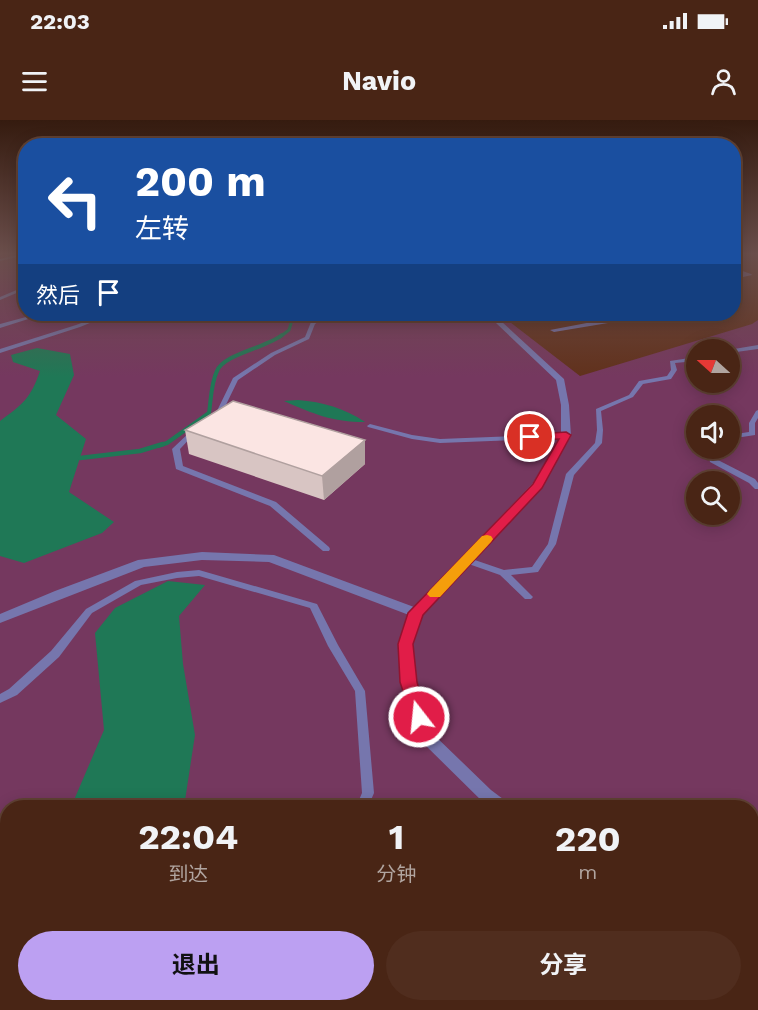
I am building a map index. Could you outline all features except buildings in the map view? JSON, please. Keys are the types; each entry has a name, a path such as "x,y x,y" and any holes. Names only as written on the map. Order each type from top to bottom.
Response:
{"street":[{"path":"492,800 424,735 408,682 406,644 416,613 537,486 566,435 566,405 560,379 498,321"},
{"path":"554,330 608,321"},
{"path":"0,620 58,594 142,563 202,556 270,558 416,613"}],"lane":[{"path":"0,326 18,321"},
{"path":"0,351 91,321"},
{"path":"212,419 220,414 235,379 273,354 307,338 316,321"},
{"path":"740,349 758,347"},
{"path":"503,573 535,570 552,544 570,474 598,443 600,430 598,410 631,396 641,382 669,378 674,370 672,362 686,360"},
{"path":"740,436 753,434 752,423 758,412"},
{"path":"204,424 176,449 179,467 273,504 326,549"},
{"path":"370,426 412,437 440,441 566,435"},
{"path":"713,459 752,481 758,487"},
{"path":"466,560 503,573 528,597"},
{"path":"0,699 13,692 55,654 89,611 138,583 177,574 199,573 314,606 333,646 360,691 368,793 365,800"}],"shaded area":[{"path":"0,295 18,295 18,321 509,321 580,376 686,344 686,393 740,393 740,339 702,339 752,324 758,320 758,800 0,800"},
{"path":"37,348 70,354 74,375 56,415 86,439 69,492 114,522 102,533 24,563 0,556 0,421 25,400 40,371 13,362 11,355"},
{"path":"298,400 333,406 365,422 343,421 323,416 284,401"},
{"path":"168,581 205,585 179,616 183,664 195,735 185,800 74,800 104,730 95,633 115,608"}],"waterway":[{"path":"280,337 289,330 292,321"},
{"path":"158,446 167,443 209,413 213,381 221,365 282,335"},
{"path":"80,458 140,451 163,444"}],"slow traffic":[{"path":"435,594 487,539"}],"route":[{"path":"419,717 408,682 406,644 416,613 537,486 566,435 530,437"}]}
